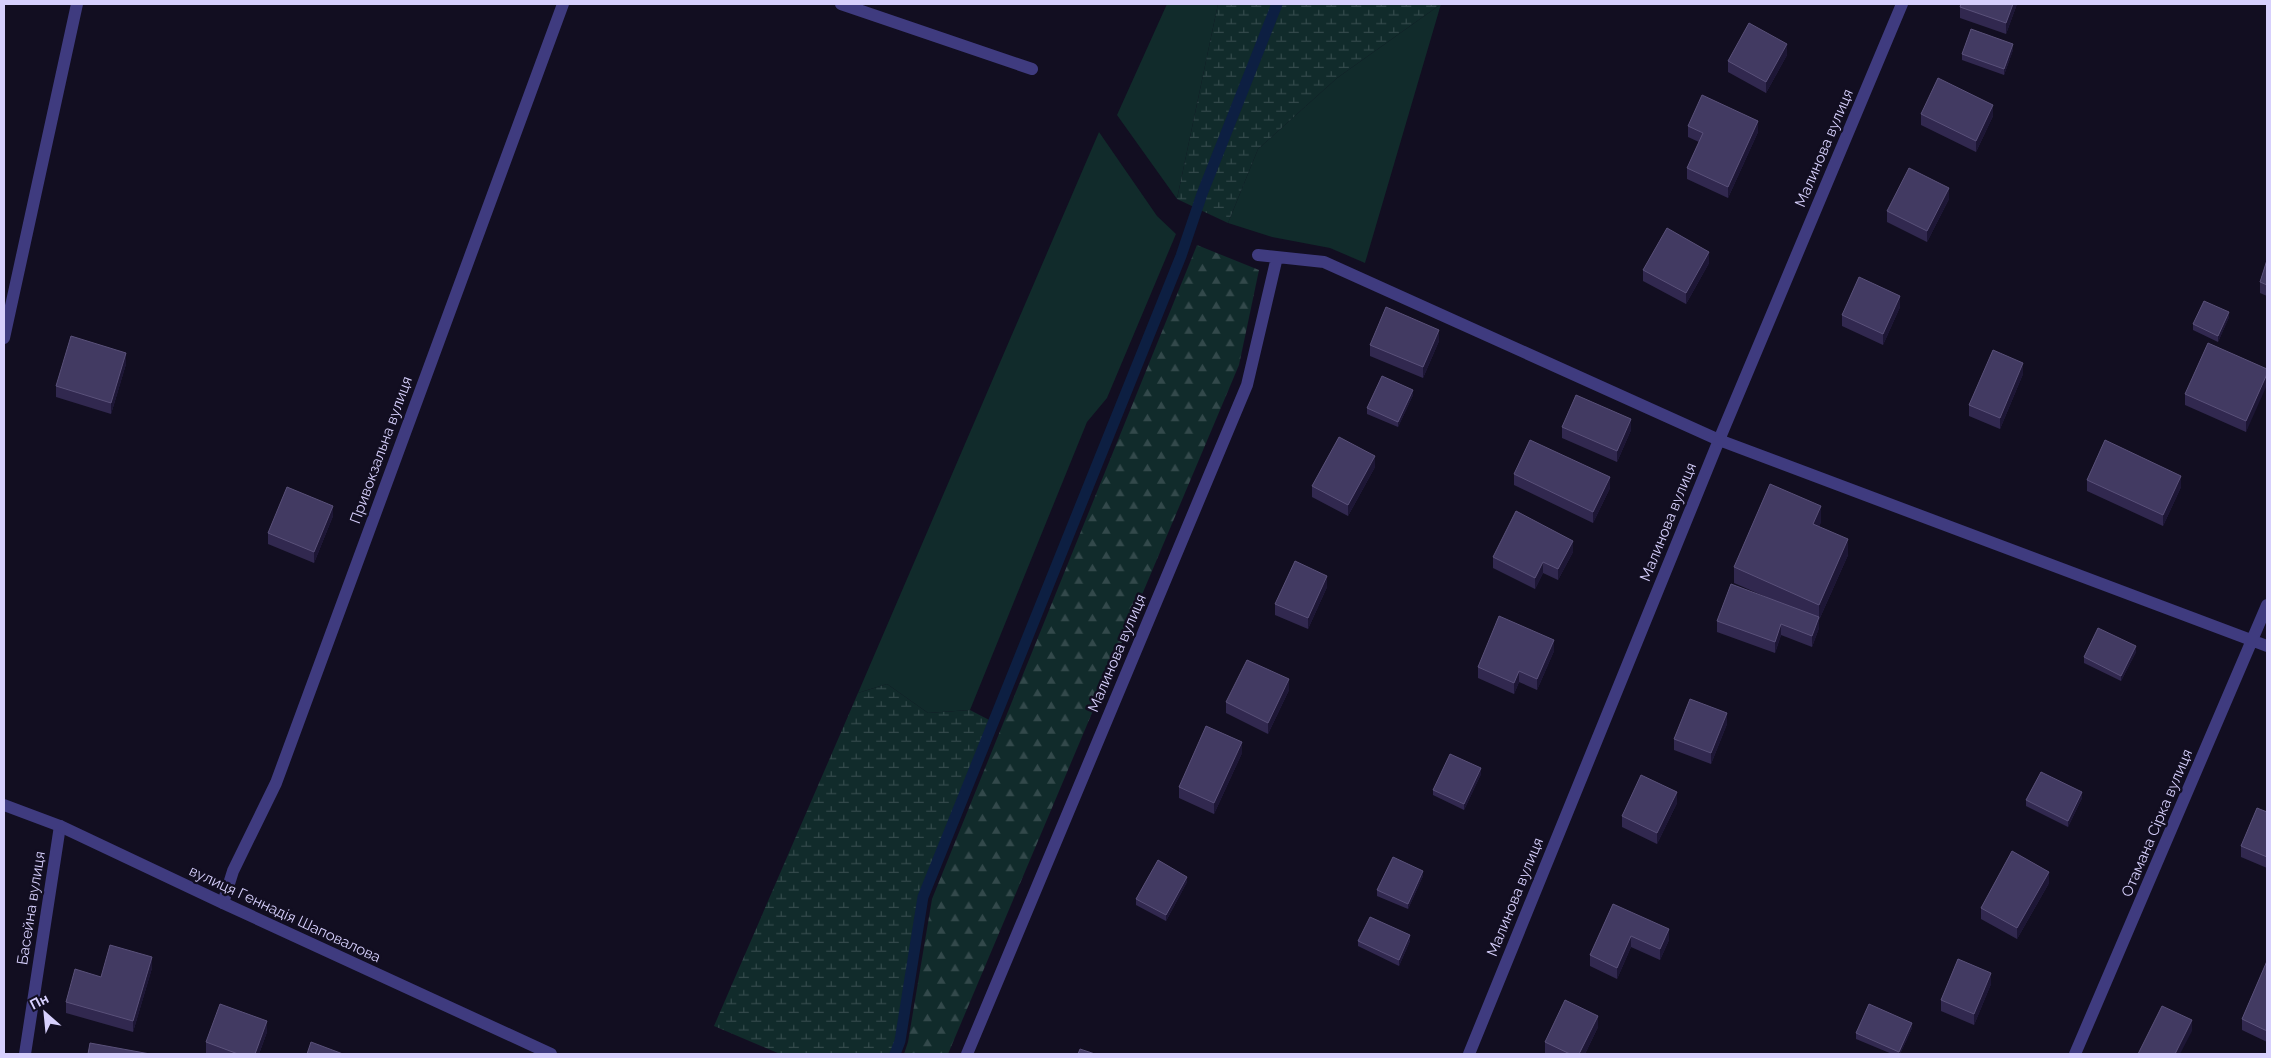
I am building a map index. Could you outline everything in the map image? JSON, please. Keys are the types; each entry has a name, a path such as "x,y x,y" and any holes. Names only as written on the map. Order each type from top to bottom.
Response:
{"street":[{"path":"4,338 78,4"},
{"name":"Привокзальна вулиця","path":"223,904 233,872 276,783 563,4"},
{"path":"841,4 1032,69"},
{"name":"Малинова вулиця","path":"1468,1054 1719,440 1902,4"},
{"path":"1258,255 1324,262 1719,440 2267,646"},
{"name":"Малинова вулиця","path":"967,1054 1247,385 1277,257"},
{"name":"Отамана Сірка вулиця","path":"2076,1054 2267,605"},
{"name":"вулиця Геннадія Шаповалова","path":"4,805 60,826 223,904 552,1054"},
{"name":"Басейна вулиця","path":"25,1054 60,826"}],"green space":[{"path":"1167,4 1218,4 1177,199 1117,115"},
{"path":"1218,4 1441,4 1337,78 1258,149 1228,223 1177,199"},
{"path":"1441,4 1365,263 1330,248 1272,237 1228,223 1258,149 1337,78"},
{"path":"1099,132 1157,216 1176,234 1107,398 1087,422 970,710 928,713 887,684 858,693"},
{"path":"1197,245 1259,270 1239,365 948,1054 904,1054 908,1042 932,899"},
{"path":"887,684 928,713 970,710 993,722 923,897 900,1041 895,1054 780,1054 714,1026 858,693"}],"building":[{"path":"1961,4 2013,4 2006,23 1960,7"},
{"path":"1749,23 1787,44 1766,82 1728,61"},
{"path":"1971,29 2013,44 2004,69 1962,54"},
{"path":"1938,78 1993,105 1976,141 1921,114"},
{"path":"1702,95 1758,121 1728,187 1687,168 1703,133 1688,126"},
{"path":"1909,168 1949,188 1927,231 1887,211"},
{"path":"1667,228 1709,252 1686,293 1643,270"},
{"path":"2267,260 2267,285 2260,282"},
{"path":"1859,277 1900,296 1883,334 1842,315"},
{"path":"2204,301 2229,312 2218,336 2193,324"},
{"path":"1386,307 1439,330 1423,367 1370,345"},
{"path":"71,336 126,353 111,403 56,386"},
{"path":"2208,343 2267,369 2267,374 2246,421 2185,394"},
{"path":"1993,350 2023,363 2000,418 1969,405"},
{"path":"1382,376 1413,390 1398,422 1367,408"},
{"path":"1576,395 1631,419 1617,451 1562,427"},
{"path":"1339,437 1375,456 1348,505 1312,486"},
{"path":"1530,440 1610,477 1593,512 1514,474"},
{"path":"2105,440 2181,476 2163,515 2087,480"},
{"path":"1770,484 1821,506 1813,524 1848,539 1819,605 1734,567"},
{"path":"287,487 333,506 314,552 268,533"},
{"path":"1516,511 1573,541 1558,569 1543,562 1535,578 1493,557"},
{"path":"1295,561 1327,576 1308,618 1275,604"},
{"path":"1731,584 1819,617 1812,636 1781,624 1775,642 1717,621"},
{"path":"1499,616 1554,640 1537,679 1519,671 1514,683 1478,667"},
{"path":"2098,628 2136,646 2121,676 2084,657"},
{"path":"1247,660 1289,679 1268,723 1226,702"},
{"path":"1690,699 1727,713 1711,753 1674,739"},
{"path":"1206,726 1242,742 1214,803 1179,787"},
{"path":"1450,754 1481,768 1464,804 1433,790"},
{"path":"2041,772 2082,792 2068,821 2026,800"},
{"path":"1641,775 1677,792 1657,833 1622,816"},
{"path":"2257,808 2267,812 2267,857 2241,846"},
{"path":"2012,851 2049,872 2017,928 1981,908"},
{"path":"1393,857 1423,871 1408,904 1377,890"},
{"path":"1158,860 1187,877 1166,915 1136,899"},
{"path":"1613,904 1669,929 1660,949 1631,936 1617,968 1590,955"},
{"path":"1370,917 1410,935 1399,960 1358,941"},
{"path":"110,945 152,957 133,1021 66,1002 75,969 101,977"},
{"path":"1958,959 1991,973 1974,1014 1941,1000"},
{"path":"2267,961 2267,1031 2242,1019"},
{"path":"1565,1000 1598,1016 1579,1054 1570,1054 1545,1042"},
{"path":"220,1004 267,1021 255,1054 238,1054 206,1042"},
{"path":"1869,1004 1912,1023 1899,1052 1856,1033"},
{"path":"2162,1006 2192,1020 2175,1054 2138,1054"},
{"path":"311,1042 343,1054 307,1054"},
{"path":"90,1043 150,1054 88,1054"},
{"path":"1080,1049 1095,1054 1078,1054"}],"waterway":[{"path":"895,1054 900,1041 923,897 1181,256 1202,194 1277,4"}]}
